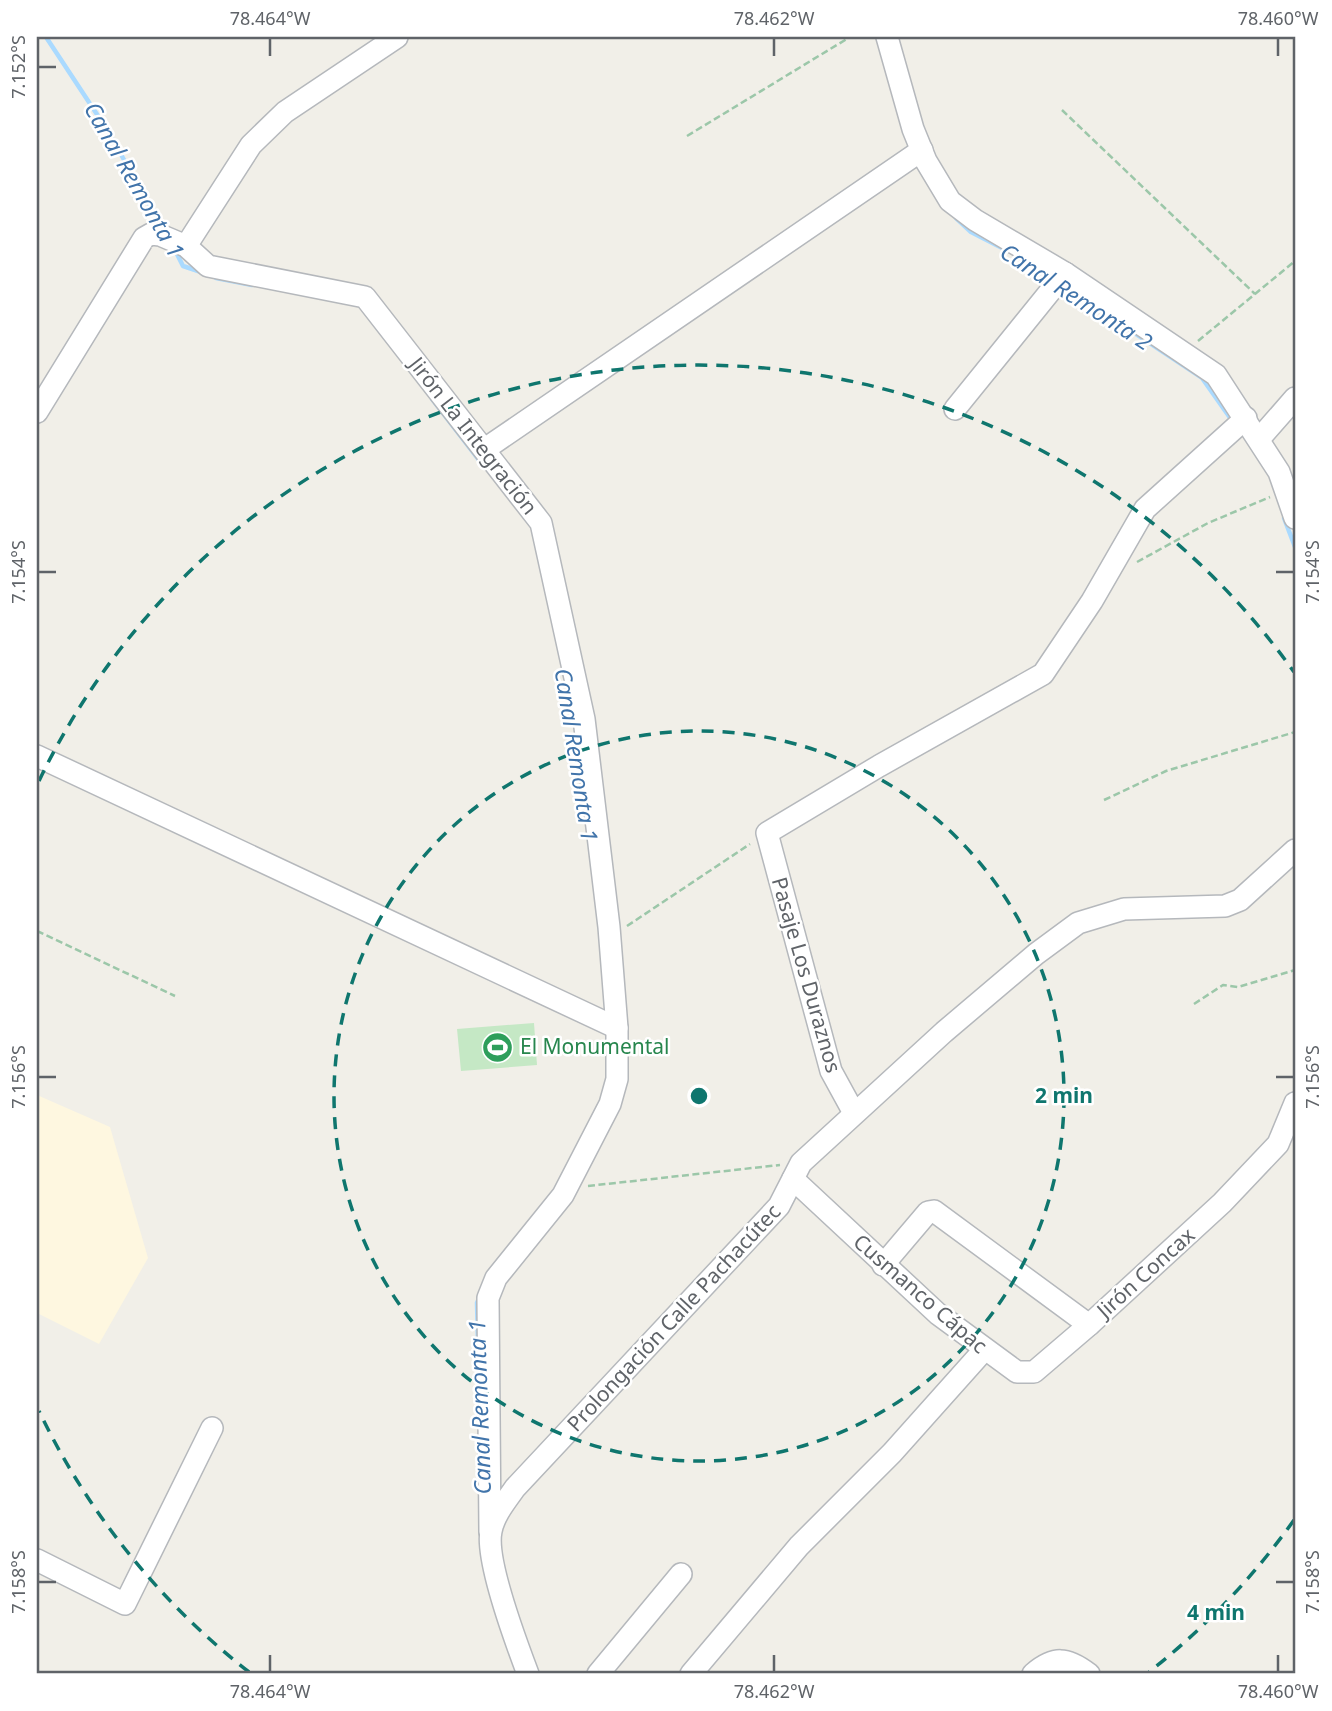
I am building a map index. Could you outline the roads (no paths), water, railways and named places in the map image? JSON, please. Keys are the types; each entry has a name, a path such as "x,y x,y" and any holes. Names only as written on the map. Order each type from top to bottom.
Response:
{"street":[{"path":"186,246 251,145 285,112 397,37"},
{"path":"887,37 922,150 950,201 975,220 1065,273 1216,375 1260,438 1286,491 1295,518"},
{"path":"485,449 922,150"},
{"name":"Jirón La Integración","path":"37,412 144,238 151,234 160,235 186,246 208,266 365,297 541,523 584,719 610,937 617,1028 617,1079 610,1104 567,1188 496,1278 488,1298 490,1532"},
{"path":"955,409 1065,273"},
{"path":"1260,438 1295,398"},
{"name":"Pasaje Los Duraznos","path":"854,1113 831,1071 767,833 879,766 1044,674 1092,601 1145,509 1247,418"},
{"path":"37,756 617,1028"},
{"name":"Prolongación Calle Pachacútec","path":"490,1532 498,1511 515,1488 779,1206 797,1171 854,1113 975,1006 1078,923 1124,909 1225,906 1240,900 1295,850"},
{"name":"Jirón Concax","path":"883,1265 931,1211 1089,1325 1222,1203 1278,1144 1295,1103"},
{"name":"Cusmanco Cápac","path":"797,1171 883,1265 984,1350 1017,1372 1034,1372 1089,1325"},
{"path":"691,1674 799,1546 892,1453 984,1350"},
{"path":"37,1560 125,1604 212,1428"},
{"path":"490,1532 492,1556 528,1674"},
{"path":"598,1674 681,1574"},
{"path":"1033,1674 1046,1663 1056,1660 1066,1661 1089,1674"}],"waterway":[{"name":"Canal Remonta 1","path":"46,37 106,128 162,227"},
{"name":"Canal Remonta 2","path":"956,218 971,232 1004,249"},
{"name":"Canal Remonta 1","path":"175,250 183,266 201,272"},
{"name":"Canal Remonta 2","path":"1027,262 1051,279"},
{"name":"Canal Remonta 1","path":"216,278 252,285"},
{"name":"Canal Remonta 2","path":"1062,285 1202,378 1233,422"},
{"name":"Canal Remonta 1","path":"432,399 482,464"},
{"name":"Canal Remonta 2","path":"1284,518 1295,547"},
{"name":"Canal Remonta 1","path":"478,1343 477,1303 480,1296"}],"place":[{"name":"El Monumental","path":"497,1047"}]}
